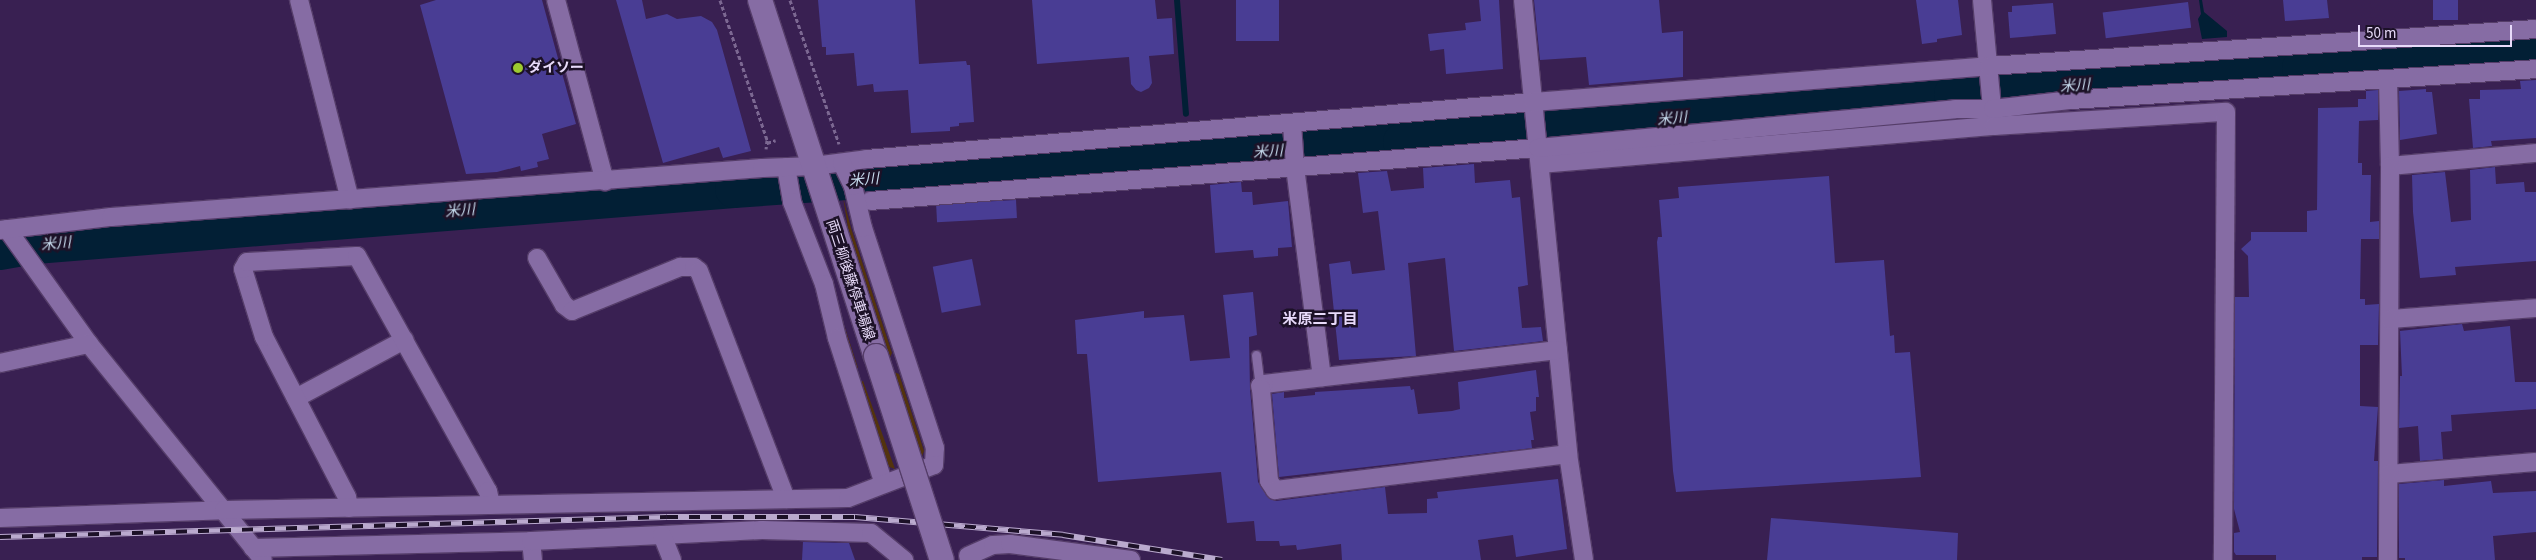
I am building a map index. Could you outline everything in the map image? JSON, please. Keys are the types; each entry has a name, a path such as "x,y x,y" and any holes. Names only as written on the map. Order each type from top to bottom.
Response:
{"main road":[{"name":"両三柳後藤停車場線","path":"760,0 942,560"}],"street":[{"path":"299,0 350,200"},
{"path":"556,0 605,181"},
{"path":"1523,0 1568,454 1584,560"},
{"path":"1982,0 1994,126"},
{"path":"7,233 111,217 786,166 815,168 841,155 877,158 1293,128 1989,69 2536,29"},
{"path":"1538,152 1955,109 1993,109 2071,100 2536,69"},
{"path":"2388,79 2390,166 2388,560"},
{"path":"870,201 1295,165 2226,112 2223,560"},
{"path":"1293,128 1295,165 1322,377"},
{"path":"2390,166 2536,153"},
{"path":"0,518 224,510 848,498 934,465 935,448 863,228 853,186 841,155"},
{"path":"786,166 792,202 824,284 837,338 884,484"},
{"path":"7,233 26,256 89,344 258,554 762,530 871,533 904,560"},
{"path":"349,508 347,497 264,337 243,269 247,262 357,256 488,491 491,505"},
{"path":"537,258 564,305 572,311 680,268 694,267 699,271 786,499"},
{"path":"2390,319 2536,308"},
{"path":"296,398 404,340"},
{"path":"0,363 89,344"},
{"path":"1558,350 1260,386 1269,481 1274,490 1568,454"},
{"path":"2389,474 2536,462"},
{"path":"662,534 672,560"},
{"path":"531,541 533,560"},
{"path":"965,559 993,545 1010,544 1131,560"}],"lane":[{"path":"1256,355 1260,386"}],"path":[{"path":"720,0 766,143 766,150 761,158"},
{"path":"790,0 831,119 841,155"},
{"path":"826,121 831,119"},
{"path":"766,143 776,140"}],"shaded area":[{"path":"843,197 851,228 892,353 890,357 848,228"},
{"path":"836,300 858,368 843,332"},
{"path":"894,372 899,374 924,451 921,459"},
{"path":"863,381 895,469 887,466 859,383"}],"water":[{"path":"2199,0 2202,0 2204,12 2227,31 2227,37 2202,39 2198,19 2201,14"}],"building":[{"path":"436,0 542,0 576,124 542,134 549,159 537,162 538,167 521,171 520,166 497,172 466,174 420,5"},
{"path":"616,0 642,0 646,19 667,14 677,19 701,16 712,22 717,30 751,151 723,158 719,147 663,163"},
{"path":"818,0 915,0 919,64 966,61 967,65 970,65 974,122 959,123 959,126 950,127 950,131 911,133 908,90 874,92 873,84 857,86 854,53 826,55 826,47 822,47"},
{"path":"1032,0 1155,0 1157,19 1172,18 1174,54 1149,56 1152,83 1149,88 1141,92 1136,90 1131,84 1129,57 1037,64"},
{"path":"1236,0 1279,0 1279,41 1236,41"},
{"path":"1479,0 1499,0 1503,69 1446,74 1444,49 1430,51 1428,34 1466,30 1465,23 1481,21"},
{"path":"1534,0 1659,0 1662,33 1683,31 1683,77 1589,85 1586,57 1540,60"},
{"path":"1916,0 1958,0 1962,35 1937,39 1937,42 1922,44"},
{"path":"2283,0 2327,0 2329,18 2285,21"},
{"path":"2433,0 2458,0 2458,20 2433,20"},
{"path":"2188,2 2191,28 2106,38 2103,12"},
{"path":"2053,3 2056,34 2010,38 2008,12 2012,12 2012,6"},
{"path":"2536,80 2536,138 2491,141 2492,146 2473,148 2469,99 2480,99 2480,90 2521,89 2520,81"},
{"path":"2426,89 2426,92 2432,92 2437,134 2400,140 2399,91"},
{"path":"2378,90 2378,120 2359,121 2358,163 2362,163 2362,175 2371,175 2370,222 2379,221 2379,239 2361,239 2360,299 2365,299 2365,305 2379,304 2378,345 2360,345 2360,406 2378,407 2374,461 2378,461 2377,557 2362,557 2362,560 2276,560 2276,555 2236,555 2234,552 2234,533 2240,532 2234,509 2235,297 2249,297 2248,256 2241,249 2251,240 2251,232 2307,232 2307,211 2317,210 2318,108 2358,107 2358,99 2366,99 2366,91"},
{"path":"1474,164 1475,183 1510,180 1512,198 1520,197 1528,285 1518,287 1522,328 1541,327 1543,341 1454,351 1445,258 1408,263 1416,356 1339,360 1329,264 1350,261 1352,274 1385,270 1378,211 1363,213 1358,173 1387,171 1391,191 1424,188 1423,168"},
{"path":"2495,167 2496,184 2524,182 2525,192 2536,192 2536,261 2455,267 2456,275 2420,278 2413,212 2412,175 2445,172 2451,222 2471,220 2470,170"},
{"path":"1829,176 1835,263 1884,260 1890,336 1894,335 1895,353 1910,352 1921,477 1676,492 1657,242 1658,237 1662,237 1659,200 1679,198 1678,187"},
{"path":"1241,182 1242,192 1252,192 1253,205 1288,201 1292,247 1278,248 1278,256 1254,258 1253,250 1215,253 1210,185"},
{"path":"1016,200 1017,218 937,222 936,204"},
{"path":"972,259 981,305 942,313 933,267"},
{"path":"1253,292 1257,335 1249,337 1250,389 1258,482 1270,499 1276,501 1385,487 1388,514 1427,513 1427,499 1438,498 1437,492 1558,479 1567,549 1516,557 1513,535 1478,540 1481,560 1342,560 1341,544 1297,550 1296,545 1280,546 1279,541 1256,541 1254,521 1227,523 1221,472 1098,482 1087,354 1077,354 1075,320 1144,311 1144,318 1184,315 1190,361 1230,358 1223,295"},
{"path":"2462,324 2464,331 2510,326 2515,382 2536,382 2536,409 2451,415 2452,431 2441,432 2443,459 2420,461 2418,426 2399,428 2400,376 2402,376 2400,331"},
{"path":"1536,370 1539,397 1536,397 1536,411 1530,412 1534,440 1531,440 1532,448 1279,477 1272,394 1284,392 1284,398 1315,395 1315,392 1410,386 1411,390 1414,389 1418,414 1452,411 1460,409 1458,382"},
{"path":"2444,480 2444,486 2491,481 2493,493 2536,491 2536,532 2493,536 2495,560 2405,560 2405,558 2399,558 2399,484"},
{"path":"1771,518 1958,533 1957,560 1767,560"},
{"path":"803,542 849,543 855,560 802,560"}],"waterway":[{"path":"1177,0 1186,114"},
{"name":"米川","path":"0,251 35,245 734,189 1402,142 1953,94 2301,68 2536,53"}],"railway":[{"path":"0,537 667,517 855,517 1063,535 1222,560"}],"place":[{"name":"ダイソー","path":"518,68"}],"district":[{"name":"米原二丁目","path":"1320,320"}]}
